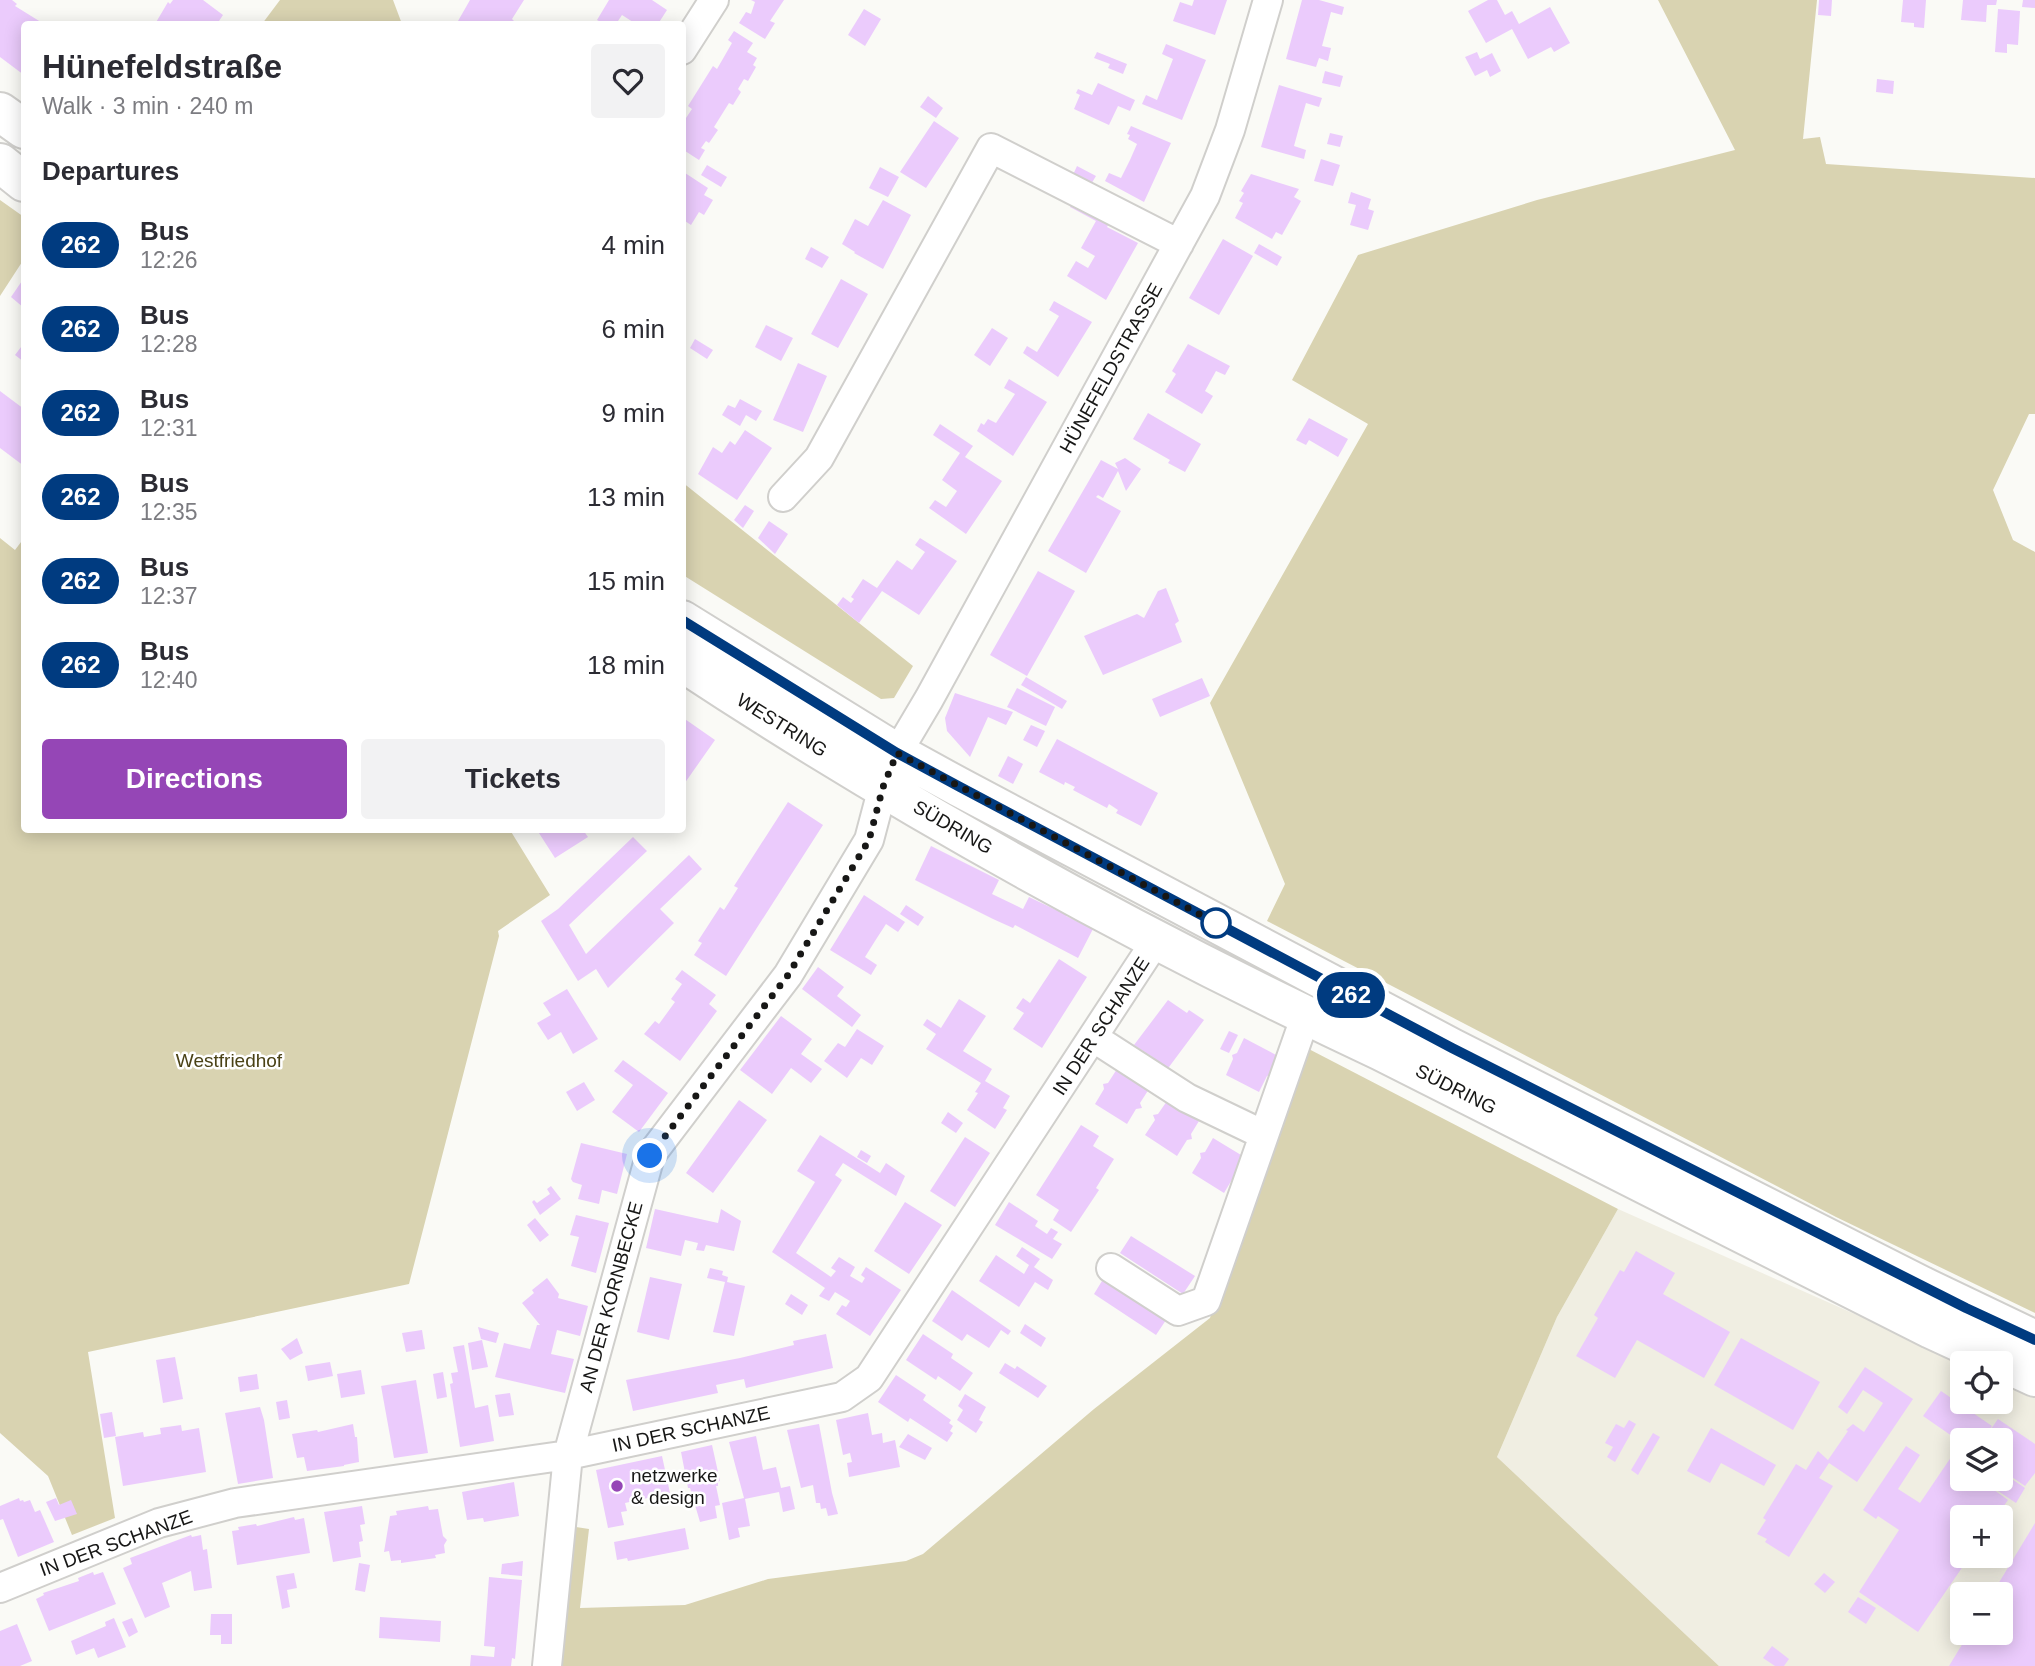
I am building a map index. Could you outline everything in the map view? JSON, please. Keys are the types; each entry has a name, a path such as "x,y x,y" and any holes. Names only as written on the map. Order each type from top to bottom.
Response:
{"main road":[{"path":"0,111 21,127"},
{"path":"0,163 21,180"},
{"name":"WESTRING","path":"686,623 890,770"},
{"name":"WESTRING","path":"686,664 890,770"},
{"name":"SÜDRING","path":"890,770 1054,885 1306,1016 1381,1051 1931,1329 2035,1377"},
{"name":"SÜDRING","path":"890,770 1452,1048 1997,1324 2035,1340"}],"street":[{"path":"686,44 714,0"},
{"name":"HÜNEFELDSTRASSE","path":"890,770 1205,196 1230,130 1268,0"},
{"path":"783,498 819,458 991,148 1179,244"},
{"name":"AN DER KORNBECKE","path":"547,1666 568,1455 650,1156 788,975 869,840 890,770"},
{"name":"IN DER SCHANZE","path":"0,1588 159,1523 235,1503 568,1455 842,1397 869,1378 1157,939"},
{"path":"1111,1268 1178,1311 1206,1301 1262,1135 1306,1016"},
{"path":"1094,1038 1187,1098 1262,1135"}],"shaded area":[{"path":"1618,1209 1950,1356 1950,1414 2013,1414 2013,1385 2035,1394 2035,1666 1719,1666 1497,1457 1557,1317"}],"green space":[{"path":"280,0 393,0 401,21 264,21"},
{"path":"1658,0 1817,0 1803,139 1820,137 1826,164 2035,178 2035,414 2029,414 1993,490 2013,540 2035,552 2035,1313 1836,1217 1267,921 1285,884 1210,703 1368,424 1292,380 1358,255 1537,200 1735,150"},
{"path":"0,200 21,215 21,264 0,296"},
{"path":"686,485 913,666 894,698 881,699 686,577"},
{"name":"Westfriedhof","path":"0,538 15,550 21,542 21,833 512,833 550,895 498,931 499,936 409,1284 88,1352 115,1518 72,1535 48,1476 0,1433"},
{"path":"1303,1046 1618,1209 1557,1317 1497,1457 1719,1666 562,1666 573,1516 577,1516 576,1527 589,1529 580,1608 685,1605 768,1579 906,1561 923,1554 1094,1409 1210,1318"}],"building":[{"path":"0,0 12,0 17,4 15,6 39,21 21,21 21,73 0,57"},
{"path":"173,0 203,0 223,15 219,21 157,21 168,2 170,4"},
{"path":"470,0 524,0 512,19 514,21 458,21"},
{"path":"609,0 652,0 667,10 660,21 631,21 622,15 618,21 597,20"},
{"path":"751,0 784,0 770,21 775,23 765,39 739,23 746,12 751,14 755,2"},
{"path":"1194,0 1227,0 1215,35 1173,21 1180,2 1192,6"},
{"path":"1302,0 1319,0 1344,7 1342,15 1331,12 1322,46 1331,48 1328,61 1319,58 1316,67 1286,59"},
{"path":"1488,0 1497,0 1505,15 1512,11 1519,24 1550,7 1570,43 1554,52 1551,47 1528,59 1512,29 1486,43 1468,11"},
{"path":"1819,0 1832,0 1831,16 1818,15"},
{"path":"1903,0 1926,0 1924,28 1914,27 1914,23 1901,22"},
{"path":"1963,0 1997,0 1996,5 1987,5 1986,22 1961,20"},
{"path":"2023,0 2035,0 2035,8 2022,7"},
{"path":"864,9 881,19 865,46 848,35"},
{"path":"1998,9 2020,11 2018,45 2007,44 2007,53 1995,52"},
{"path":"734,31 753,43 747,52 757,58 753,65 756,67 748,81 744,79 738,89 741,92 733,105 729,103 714,127 718,130 709,143 706,141 701,148 705,150 699,160 686,152 686,118 692,109 688,106 713,66 717,69 732,43 728,40"},
{"path":"1166,44 1206,60 1182,120 1142,104 1146,95 1157,100 1173,59 1162,54"},
{"path":"1097,52 1127,64 1123,74 1108,68 1110,64 1094,58"},
{"path":"1477,52 1480,59 1492,53 1501,71 1490,77 1487,70 1475,76 1465,57"},
{"path":"1325,71 1343,76 1340,87 1322,83"},
{"path":"1877,79 1894,81 1893,94 1876,92"},
{"path":"1098,83 1135,100 1130,111 1118,106 1109,125 1074,109 1080,95 1076,93 1078,89 1092,95"},
{"path":"1279,85 1322,98 1319,107 1306,103 1294,146 1306,150 1304,159 1261,147"},
{"path":"928,96 943,108 936,118 920,107"},
{"path":"934,121 959,138 926,188 900,172"},
{"path":"1131,126 1171,143 1144,202 1105,181 1109,173 1121,178 1130,160 1137,144 1128,139"},
{"path":"1330,133 1343,136 1340,147 1327,144"},
{"path":"1321,159 1340,165 1333,186 1314,181"},
{"path":"707,165 727,177 721,187 701,175"},
{"path":"1077,166 1096,176 1090,186 1072,177"},
{"path":"880,167 899,177 888,197 869,188"},
{"path":"686,174 708,188 704,195 713,200 704,215 699,212 691,225 686,222"},
{"path":"1251,174 1299,189 1294,197 1301,201 1282,235 1276,232 1272,239 1235,218 1243,203 1239,201 1244,193 1241,191"},
{"path":"1351,192 1371,199 1368,209 1374,211 1368,230 1350,225 1356,205 1348,203"},
{"path":"1076,196 1114,215 1107,227 1138,243 1106,300 1067,276 1076,261 1088,268 1095,256 1081,248 1096,221 1070,207"},
{"path":"883,200 911,215 883,269 842,244 855,219 868,226"},
{"path":"1223,239 1253,256 1219,315 1189,298"},
{"path":"1259,244 1282,257 1277,266 1254,253"},
{"path":"811,247 829,257 822,268 805,259"},
{"path":"841,279 868,294 838,348 811,334"},
{"path":"21,282 21,305 11,297"},
{"path":"1054,301 1092,322 1058,377 1023,353 1027,346 1037,352 1059,316 1049,310"},
{"path":"766,325 793,338 781,361 755,347"},
{"path":"992,328 1008,338 990,366 974,355"},
{"path":"695,339 713,350 707,359 690,348"},
{"path":"1188,344 1230,366 1225,375 1216,371 1205,391 1213,396 1202,414 1165,392 1176,374 1172,371"},
{"path":"21,347 21,360 15,355"},
{"path":"798,363 827,376 803,432 773,420"},
{"path":"1009,379 1047,402 1013,456 977,431 981,423 984,425 988,419 996,423 1015,394 1004,388"},
{"path":"0,391 21,407 21,464 0,448"},
{"path":"740,399 762,411 756,421 746,415 740,426 722,415 728,405 735,408"},
{"path":"1148,413 1201,444 1185,472 1133,439"},
{"path":"1309,418 1348,439 1338,457 1309,440 1306,445 1296,440"},
{"path":"940,424 973,446 965,457 1002,481 966,534 929,508 935,500 946,507 957,491 942,480 960,453 933,435"},
{"path":"745,430 772,448 737,500 698,474 713,447 722,453 730,441 735,445"},
{"path":"1125,458 1141,469 1126,491 1118,471 1103,498 1098,495 1096,497 1121,511 1086,573 1048,551 1101,460 1118,469 1115,463"},
{"path":"745,505 754,511 743,528 734,520"},
{"path":"769,521 788,534 775,554 758,538"},
{"path":"920,538 957,561 919,615 882,591 859,623 837,605 843,597 851,603 854,599 851,597 863,579 877,588 897,560 912,570 925,552 915,545"},
{"path":"1038,571 1075,591 1027,676 990,655"},
{"path":"1166,588 1179,621 1175,624 1182,642 1103,675 1084,636 1137,614 1144,618 1158,591"},
{"path":"1026,677 1067,701 1062,709 1021,685"},
{"path":"1202,678 1210,696 1160,717 1152,699"},
{"path":"1017,688 1055,707 1046,726 1007,707"},
{"path":"955,693 1013,712 1006,725 988,717 970,757 947,731 945,718"},
{"path":"686,720 715,740 686,781"},
{"path":"1031,725 1045,731 1037,747 1023,740"},
{"path":"1057,739 1158,793 1141,826 1116,813 1118,810 1109,804 1107,808 1073,790 1075,787 1065,782 1064,785 1039,772"},
{"path":"1008,756 1023,764 1013,784 998,776"},
{"path":"788,802 823,825 726,976 694,955 702,943 698,941 720,907 724,910 738,888 734,886"},
{"path":"539,833 585,833 588,837 555,858"},
{"path":"633,837 647,851 569,925 586,954 689,855 702,869 660,909 674,923 608,988 596,969 578,981 541,921 558,909"},
{"path":"931,846 999,880 992,894 1023,909 1029,897 1067,913 1066,916 1093,929 1078,958 1015,925 1013,928 993,919 915,880"},
{"path":"864,895 905,922 898,932 886,924 875,941 865,957 877,965 871,975 830,950"},
{"path":"906,905 924,917 918,926 900,914"},
{"path":"1059,959 1087,977 1042,1048 1013,1029 1024,1013 1016,1008 1023,998 1030,1003"},
{"path":"818,967 844,987 837,996 861,1015 852,1027 802,989"},
{"path":"682,970 716,995 709,1004 717,1011 680,1061 644,1034 655,1021 659,1024 675,1002 671,999 682,984 675,979"},
{"path":"567,989 598,1039 573,1054 561,1032 548,1040 537,1023 551,1015 543,1003"},
{"path":"959,999 986,1016 963,1051 992,1069 985,1081 1010,1096 1003,1108 1007,1110 995,1129 967,1110 981,1083 926,1049 936,1034 923,1025 927,1019 941,1028"},
{"path":"1168,1000 1187,1013 1189,1010 1204,1020 1166,1071 1152,1061 1154,1058 1134,1045"},
{"path":"781,1016 812,1039 801,1054 822,1069 811,1083 791,1068 772,1094 740,1070"},
{"path":"857,1029 884,1046 872,1065 861,1058 847,1078 824,1061 838,1043 845,1047"},
{"path":"1229,1031 1238,1035 1229,1053 1220,1049"},
{"path":"1244,1038 1278,1056 1271,1070 1272,1075 1267,1076 1259,1092 1226,1075 1233,1059 1232,1055 1237,1053"},
{"path":"623,1060 668,1093 639,1132 612,1112 633,1085 614,1071"},
{"path":"1117,1069 1149,1089 1140,1103 1142,1108 1136,1109 1127,1124 1095,1104 1104,1089 1103,1084 1108,1083"},
{"path":"584,1082 595,1100 577,1111 566,1092"},
{"path":"739,1100 767,1120 713,1193 686,1173"},
{"path":"1167,1101 1199,1121 1191,1134 1192,1139 1187,1140 1177,1156 1145,1135 1155,1120 1153,1115 1158,1114"},
{"path":"948,1112 963,1123 956,1133 941,1123"},
{"path":"1081,1125 1099,1136 1093,1146 1114,1159 1096,1188 1099,1190 1071,1232 1053,1220 1059,1210 1036,1195"},
{"path":"820,1135 880,1173 886,1163 905,1176 896,1196 843,1163 835,1175 842,1180 796,1253 831,1277 836,1271 831,1268 839,1257 855,1267 850,1276 862,1283 865,1278 861,1275 866,1267 901,1290 870,1336 836,1314 842,1305 846,1307 850,1301 835,1292 829,1301 819,1296 825,1288 772,1252 815,1182 797,1171"},
{"path":"965,1137 990,1153 955,1207 930,1191"},
{"path":"1213,1138 1246,1158 1238,1176 1233,1178 1224,1193 1192,1173 1201,1158 1200,1153 1205,1152"},
{"path":"581,1143 627,1154 617,1194 602,1190 599,1204 578,1199 582,1185 571,1179"},
{"path":"861,1150 871,1156 867,1163 857,1157"},
{"path":"551,1186 561,1199 540,1215 532,1202 534,1200 537,1203 550,1194 547,1189"},
{"path":"905,1202 942,1225 909,1274 874,1251"},
{"path":"1009,1202 1038,1221 1035,1226 1047,1234 1051,1228 1058,1232 1053,1239 1062,1244 1052,1259 995,1225"},
{"path":"655,1209 718,1223 721,1209 741,1221 734,1251 706,1245 704,1251 696,1250 698,1243 685,1240 681,1256 646,1248"},
{"path":"576,1215 609,1223 596,1273 571,1266 579,1237 570,1235"},
{"path":"535,1218 549,1235 540,1242 527,1225"},
{"path":"1131,1236 1195,1276 1183,1294 1120,1253"},
{"path":"1022,1247 1040,1259 1034,1267 1053,1280 1048,1290 1035,1282 1019,1307 979,1281 996,1255 1024,1274 1029,1265 1016,1256"},
{"path":"1636,1251 1675,1273 1663,1294 1730,1332 1704,1378 1637,1340 1615,1378 1576,1356 1598,1318 1594,1315 1620,1270 1624,1272"},
{"path":"710,1268 723,1271 722,1275 728,1277 727,1282 745,1286 734,1336 713,1332 725,1282 707,1278"},
{"path":"1105,1276 1168,1317 1156,1335 1094,1294"},
{"path":"650,1277 682,1284 669,1340 637,1332"},
{"path":"547,1278 559,1294 558,1298 588,1306 580,1336 557,1330 551,1354 574,1359 565,1393 495,1377 504,1343 530,1349 537,1325 540,1325 522,1303 534,1293 532,1290"},
{"path":"952,1290 1011,1331 1008,1335 1001,1330 989,1348 967,1334 962,1341 932,1321"},
{"path":"791,1294 808,1305 802,1315 785,1304"},
{"path":"1025,1324 1046,1338 1041,1347 1020,1333"},
{"path":"478,1327 499,1333 496,1343 481,1339"},
{"path":"422,1330 425,1349 406,1352 402,1333"},
{"path":"826,1334 833,1368 746,1388 744,1379 716,1385 718,1393 633,1411 626,1380 740,1358 794,1345 793,1341"},
{"path":"923,1334 953,1354 951,1358 973,1373 960,1391 938,1376 936,1380 906,1360"},
{"path":"297,1338 303,1353 290,1360 281,1349"},
{"path":"1741,1338 1820,1382 1793,1430 1714,1385"},
{"path":"482,1340 488,1367 472,1370 468,1343"},
{"path":"464,1345 475,1408 488,1405 494,1441 460,1447 450,1384 453,1383 451,1373 458,1372 453,1347"},
{"path":"175,1357 183,1399 163,1403 156,1360"},
{"path":"330,1362 333,1376 308,1381 305,1366"},
{"path":"1005,1363 1015,1369 1017,1366 1047,1386 1038,1398 999,1373"},
{"path":"1865,1367 1913,1399 1857,1482 1829,1463 1819,1478 1833,1486 1789,1557 1757,1534 1766,1520 1763,1518 1796,1464 1806,1470 1818,1451 1828,1460 1848,1431 1846,1430 1853,1424 1864,1432 1883,1403 1863,1390 1847,1414 1838,1407"},
{"path":"361,1370 365,1394 341,1398 337,1374"},
{"path":"443,1372 447,1397 437,1399 433,1374"},
{"path":"257,1374 259,1389 240,1392 238,1377"},
{"path":"896,1375 926,1395 923,1400 951,1420 949,1423 953,1426 950,1431 953,1433 947,1442 910,1418 908,1422 878,1402"},
{"path":"416,1380 428,1453 394,1458 381,1386"},
{"path":"1941,1391 1950,1397 1950,1414 1975,1414 1992,1426 1950,1428 1950,1435 1923,1416"},
{"path":"510,1393 514,1415 499,1417 495,1395"},
{"path":"965,1394 986,1407 979,1420 983,1422 976,1433 957,1420 963,1410 958,1406"},
{"path":"287,1400 290,1418 279,1420 276,1402"},
{"path":"260,1407 273,1478 238,1484 225,1413"},
{"path":"112,1412 116,1436 104,1438 100,1414"},
{"path":"868,1413 872,1435 882,1433 883,1443 895,1440 900,1467 849,1477 847,1463 852,1462 850,1453 843,1455 836,1420"},
{"path":"1998,1419 2011,1428 1992,1428"},
{"path":"1629,1420 1636,1424 1615,1462 1607,1457 1613,1447 1605,1443 1616,1424 1624,1428"},
{"path":"353,1424 359,1462 307,1471 304,1457 297,1458 292,1434 318,1432"},
{"path":"819,1424 838,1514 828,1516 826,1508 821,1509 820,1503 816,1503 813,1485 801,1488 787,1430"},
{"path":"181,1425 182,1431 199,1428 206,1472 123,1486 115,1437 143,1432 144,1437 161,1434 160,1428"},
{"path":"1711,1428 1776,1465 1764,1486 1721,1463 1710,1483 1687,1471"},
{"path":"2013,1429 2035,1444 2035,1473 2025,1486 2013,1478"},
{"path":"1653,1433 1660,1437 1638,1475 1631,1470"},
{"path":"908,1434 932,1448 925,1460 899,1447"},
{"path":"756,1436 763,1470 776,1467 781,1488 790,1486 795,1509 783,1512 779,1492 745,1499 750,1526 738,1528 740,1537 729,1540 722,1503 744,1498 729,1442"},
{"path":"712,1445 720,1481 715,1482 718,1483 716,1486 720,1505 715,1506 717,1518 700,1522 688,1488 681,1452"},
{"path":"1906,1446 1920,1455 1898,1489 1920,1503 1950,1459 1950,1491 1996,1491 2008,1500 2004,1505 1950,1505 1950,1568 1962,1568 1918,1632 1859,1592 1899,1530 1863,1510"},
{"path":"662,1456 670,1493 625,1503 627,1511 621,1512 624,1525 608,1528 596,1470"},
{"path":"2013,1480 2025,1488 2016,1503 1998,1491 2013,1491"},
{"path":"514,1482 519,1516 484,1522 483,1518 467,1520 462,1492"},
{"path":"19,1498 24,1502 30,1500 35,1512 40,1510 54,1542 18,1557 3,1519 0,1520 0,1506"},
{"path":"56,1498 59,1505 71,1500 77,1514 55,1521 46,1502"},
{"path":"362,1506 365,1524 360,1525 363,1541 359,1542 361,1557 333,1562 324,1512"},
{"path":"428,1506 429,1510 438,1509 443,1536 447,1540 444,1545 445,1553 435,1555 436,1558 401,1563 401,1560 391,1561 389,1551 384,1552 390,1516 397,1515 396,1511"},
{"path":"294,1517 295,1520 304,1518 310,1553 237,1565 232,1531 239,1530 238,1527 257,1526"},
{"path":"2035,1523 2035,1666 1949,1666 1962,1645 2013,1645 2013,1582 1999,1582 2008,1568 2013,1568 2013,1559"},
{"path":"685,1528 689,1549 628,1561 627,1558 617,1560 614,1542"},
{"path":"191,1535 201,1535 203,1550 207,1549 212,1588 194,1591 191,1571 162,1583 170,1607 145,1618 123,1568 132,1564 130,1558"},
{"path":"523,1561 522,1576 501,1574 502,1564"},
{"path":"359,1563 370,1565 365,1592 355,1590"},
{"path":"93,1572 94,1575 103,1572 116,1604 49,1631 36,1599 44,1595 43,1593 79,1581 78,1578"},
{"path":"294,1573 297,1588 287,1590 290,1607 282,1609 276,1576"},
{"path":"1824,1573 1835,1582 1825,1593 1814,1584"},
{"path":"489,1577 522,1580 515,1659 512,1658 511,1666 470,1666 471,1655 494,1657 495,1647 484,1646"},
{"path":"1858,1597 1876,1608 1866,1624 1848,1612"},
{"path":"211,1614 232,1614 232,1644 221,1644 221,1635 210,1635"},
{"path":"380,1617 441,1621 440,1642 379,1638"},
{"path":"114,1618 126,1647 98,1658 94,1648 76,1655 71,1641 106,1626 105,1622"},
{"path":"132,1618 138,1632 129,1637 122,1622"},
{"path":"17,1624 32,1661 20,1666 0,1666 0,1631"},
{"path":"1772,1646 1789,1659 1784,1666 1775,1666 1763,1658"}],"bus line":[{"name":"262","path":"686,623 897,753 960,787 1452,1048 1766,1208 2035,1340"}],"place":[{"name":"netzwerke & design","path":"617,1486"}],"route":[{"path":"650,1156 788,975 869,840 883,787 897,753 1216,923"}]}
